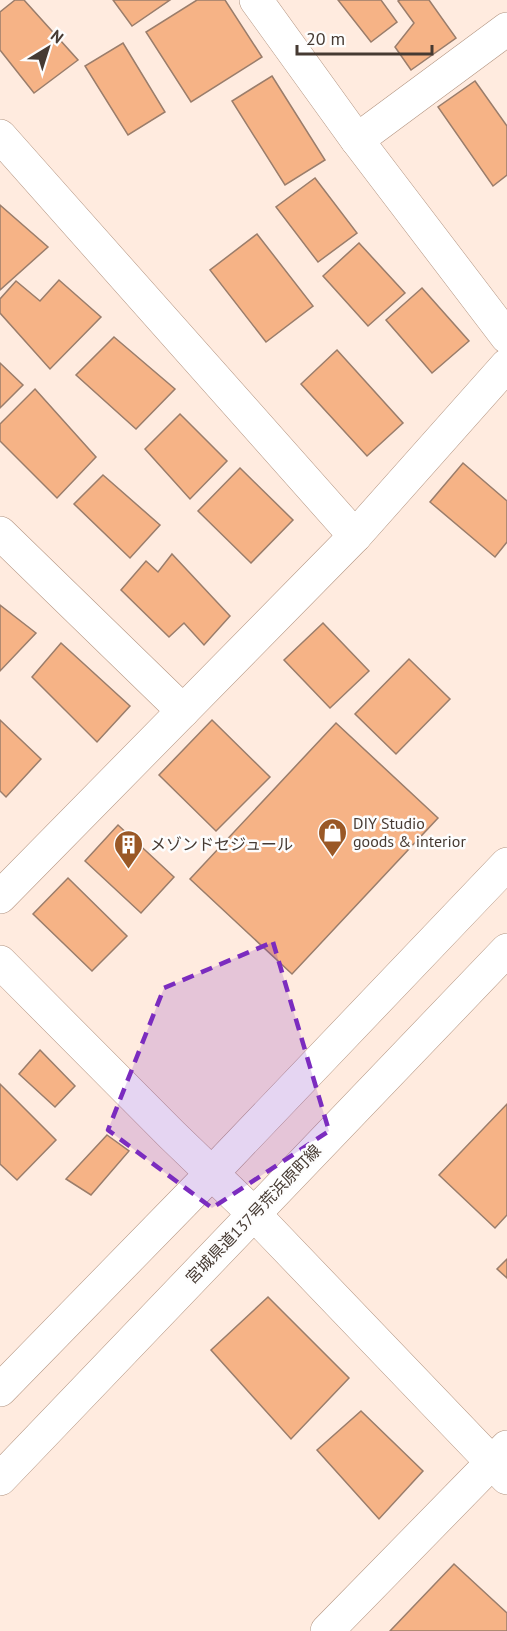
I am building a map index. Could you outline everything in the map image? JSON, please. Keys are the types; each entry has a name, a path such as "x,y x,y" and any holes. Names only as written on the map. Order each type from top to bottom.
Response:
{"street":[{"path":"256,0 357,140 507,337"},
{"path":"357,140 507,29"},
{"path":"0,136 356,536"},
{"path":"0,897 356,536 507,365"},
{"path":"0,532 183,711"},
{"path":"0,1390 212,1173 507,864"},
{"name":"宮城県道137号荒浜原町線","path":"0,1479 507,950"},
{"path":"0,962 502,1462 327,1631"}],"highlighted area":[{"path":"273,942 329,1131 212,1208 108,1130 164,988"}],"building":[{"path":"15,0 24,0 78,60 34,93 0,50 0,12"},
{"path":"113,0 170,0 132,26"},
{"path":"197,0 225,0 262,57 191,102 146,32"},
{"path":"338,0 381,0 397,22 371,42"},
{"path":"429,0 456,38 411,70 395,47 414,23 398,1"},
{"path":"123,43 165,112 128,135 85,66"},
{"path":"272,76 325,160 285,185 232,101"},
{"path":"475,81 507,126 507,175 493,186 438,107"},
{"path":"315,178 357,233 318,262 276,207"},
{"path":"0,205 48,247 0,290"},
{"path":"257,234 313,306 266,342 210,270"},
{"path":"359,243 405,293 368,326 323,276"},
{"path":"59,280 101,317 50,369 0,313 0,299 16,281 40,301"},
{"path":"422,288 469,341 432,373 386,320"},
{"path":"114,337 175,389 136,429 76,375"},
{"path":"337,350 403,423 367,456 301,384"},
{"path":"0,363 23,385 0,408"},
{"path":"35,389 96,457 57,498 0,441 0,424"},
{"path":"180,414 227,461 190,499 145,449"},
{"path":"463,463 507,501 507,542 495,557 430,502"},
{"path":"240,468 293,520 251,563 198,511"},
{"path":"103,475 160,525 130,558 74,504"},
{"path":"172,554 230,616 204,645 184,623 169,637 121,590 146,561 158,572"},
{"path":"0,605 36,633 0,671"},
{"path":"323,623 369,671 330,708 284,660"},
{"path":"61,643 130,706 97,742 32,677"},
{"path":"409,659 450,699 396,754 355,714"},
{"path":"0,720 41,759 6,797 0,791"},
{"path":"212,720 270,777 216,831 159,775"},
{"path":"336,723 438,818 292,974 190,879"},
{"name":"メゾンドセジュール","path":"118,825 174,877 141,913 85,861"},
{"path":"68,878 127,936 92,971 33,914"},
{"path":"40,1050 75,1086 55,1107 19,1074"},
{"path":"0,1084 56,1140 17,1180 0,1164"},
{"path":"507,1104 507,1215 495,1228 439,1175"},
{"path":"107,1135 129,1151 91,1195 66,1179"},
{"path":"507,1259 507,1278 497,1269"},
{"path":"268,1297 349,1378 291,1439 211,1350"},
{"path":"361,1411 423,1471 379,1519 317,1450"},
{"path":"454,1564 507,1613 507,1631 390,1631"}],"place":[{"name":"DIY Studio goods & interior","path":"332,858"},
{"name":"メゾンドセジュール","path":"129,870"}]}
